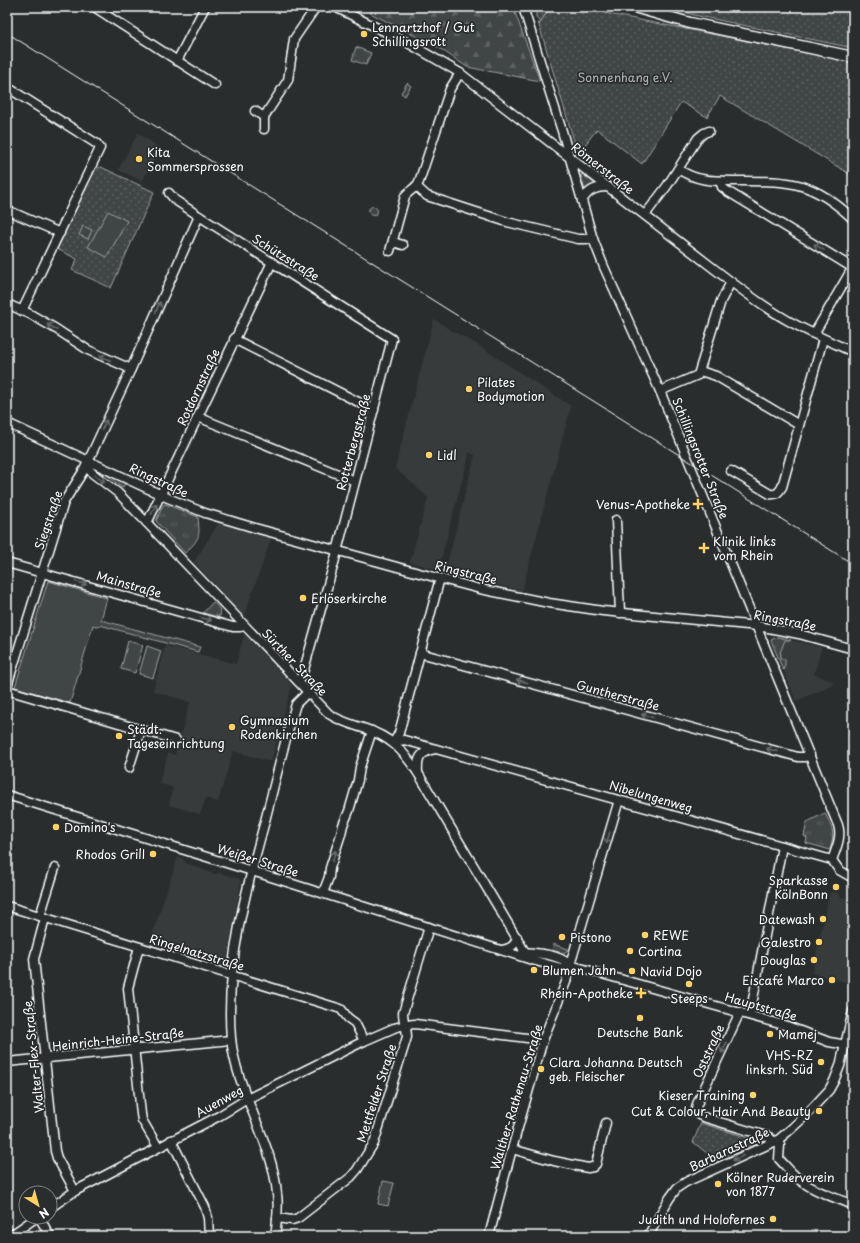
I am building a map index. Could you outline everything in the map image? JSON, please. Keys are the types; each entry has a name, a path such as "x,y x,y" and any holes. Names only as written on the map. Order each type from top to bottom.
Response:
{"main road":[{"path":"634,7 690,22 853,58"}],"street":[{"path":"94,7 215,85"},
{"path":"177,61 205,7"},
{"path":"264,129 264,117 288,80 294,39 316,7"},
{"name":"Römerstraße","path":"335,7 408,43 460,73 731,282 765,306 823,339 853,352"},
{"name":"Schillingsrotter Straße","path":"523,7 562,131 593,239 604,267 660,391 758,626 840,831 832,860"},
{"path":"390,251 405,196 417,187 450,89 460,73"},
{"path":"7,87 97,144 100,148 99,153 22,311"},
{"path":"255,112 264,117"},
{"path":"547,140 557,137 562,131"},
{"path":"645,215 667,186 698,138 709,131"},
{"path":"678,169 687,176 696,178 774,181 804,186 821,193 853,219"},
{"path":"720,180 722,187 727,192 853,267 814,334"},
{"path":"417,187 427,196 507,222 578,239 593,239"},
{"path":"582,201 587,194 594,189 608,187"},
{"name":"Schützstraße","path":"169,193 175,200 198,216 392,339"},
{"path":"7,210 60,233"},
{"name":"Siegstraße","path":"7,686 64,502 84,470 131,369 198,216"},
{"path":"393,242 403,245"},
{"name":"Rotdornstraße","path":"147,523 272,262"},
{"path":"660,391 698,375 721,301 731,282"},
{"path":"7,304 56,329 92,352 131,369"},
{"path":"234,339 374,410"},
{"name":"Rotterbergstraße","path":"298,681 303,673 337,550 392,339"},
{"path":"731,471 770,494 779,492 782,487 823,339"},
{"path":"700,371 716,376 799,425"},
{"path":"198,417 355,481"},
{"path":"7,423 88,461"},
{"name":"Sürther Straße","path":"88,461 88,468 118,493 333,717 386,737 394,742 409,758 525,952"},
{"name":"Ringstraße","path":"88,461 194,509 221,519 440,578 537,601 589,610 758,626 799,634 853,649"},
{"path":"616,520 620,613"},
{"name":"Mainstraße","path":"7,563 233,627 244,626"},
{"path":"394,742 398,733 440,578"},
{"name":"Guntherstraße","path":"420,653 798,757 810,755"},
{"path":"7,690 176,740"},
{"path":"274,1236 277,1218 275,1178 262,1137 240,1078 232,1040 230,1014 232,976 242,912 296,704 308,692"},
{"path":"129,768 141,730"},
{"path":"323,894 372,731"},
{"name":"Nibelungenweg","path":"394,742 404,740 832,860 839,870 853,878"},
{"path":"418,773 420,756 426,751 435,749"},
{"name":"Weißer Straße","path":"7,795 532,960"},
{"name":"Walther-Rathenau-Straße","path":"489,1236 543,1040 566,982 619,800"},
{"path":"750,1015 782,846"},
{"name":"Walter-Flex-Straße","path":"55,868 34,959 55,1151 57,1158 75,1191"},
{"name":"Ringelnatzstraße","path":"7,906 341,1009 348,1018 355,1023 364,1041"},
{"name":"Mettfelder Straße","path":"277,1218 292,1220 298,1218 351,1177 374,1143 407,1037 403,1014 430,927"},
{"path":"502,950 512,948 517,937"},
{"name":"Hauptstraße","path":"517,937 534,950 544,955"},
{"path":"139,947 128,988 142,1120 158,1147"},
{"name":"Weißer Straße","path":"502,950 525,952"},
{"path":"525,952 532,960"},
{"name":"Hauptstraße","path":"525,952 559,958 570,965 740,1012 787,1026 829,1042 849,1045"},
{"name":"Hauptstraße","path":"532,960 561,968 570,965"},
{"name":"Barbarastraße","path":"648,1236 677,1188 686,1182 776,1141 791,1129 829,1090 849,1045 853,1011"},
{"name":"Oststraße","path":"740,1012 696,1109 703,1117 769,1137 776,1141"},
{"name":"Auenweg","path":"58,1203 75,1191 170,1140 219,1116 247,1099 364,1041 394,1028 415,1024 543,1040"},
{"name":"Heinrich-Heine-Straße","path":"7,1062 232,1040"},
{"path":"512,1149 554,1161 588,1168 593,1167 596,1164 606,1123"},
{"path":"170,1140 205,1207 208,1218 209,1236"},
{"path":"776,1141 780,1145 779,1159 804,1184 853,1205"},
{"path":"10,1236 26,1225"},
{"path":"43,1225 50,1236"}],"shaded area":[{"name":"Kita Sommersprossen","path":"138,133 161,149 142,181 118,170"},
{"path":"434,319 475,343 571,406 522,591 445,572 475,455 468,452 469,455 438,570 410,562 428,498 395,468"},
{"path":"220,521 272,536 244,617 194,562"},
{"name":"Gymnasium Rodenkirchen","path":"244,635 292,685 271,762 233,751 218,802 206,798 200,814 169,805 173,788 159,783 168,753 175,755 190,702 153,691 165,645 236,664"},
{"path":"777,637 822,647 814,674 835,682 822,690 796,701 771,640"},
{"path":"178,857 182,858 186,863 215,874 220,873 240,879 241,882 226,965 224,968 150,946 149,944"},
{"path":"830,892 838,893 841,897 853,899 853,984 812,973"}],"green space":[{"path":"374,7 513,7 540,81 467,67 439,48 370,13"},
{"path":"536,7 550,7 539,25 539,21 536,17"},
{"name":"Sonnenhang e.V.","path":"550,7 574,7 853,62 853,176 720,96 707,117 681,102 642,164 597,129 578,154 539,25"},
{"path":"669,7 853,7 853,48 694,15"},
{"path":"356,47 371,53 366,65 352,60"},
{"path":"407,83 411,86 405,96 401,93"},
{"path":"96,167 101,167 154,192 111,288 72,270 77,259 57,249"},
{"path":"582,174 595,184 585,191 581,175"},
{"path":"373,206 378,211 373,216 368,211"},
{"path":"108,211 127,221 107,257 88,247"},
{"path":"83,226 92,230 88,239 79,235"},
{"path":"106,474 127,482 122,488"},
{"path":"165,504 198,517 198,537 194,544 185,553 156,521 163,505"},
{"path":"48,581 107,598 101,620 200,647 198,652 100,625 99,627 93,625 70,703 15,687"},
{"path":"213,602 220,610 220,616 213,616 203,613"},
{"path":"777,637 791,640 785,640 780,653 780,658 785,659 783,670 771,640"},
{"path":"128,641 143,645 135,673 121,669"},
{"path":"147,646 161,651 153,678 139,674"},
{"path":"825,813 830,823 833,835 830,850 806,843 807,838 804,836 807,822"},
{"path":"553,944 568,949 563,953 552,950"},
{"path":"701,1123 755,1140 756,1143 718,1162 693,1142"},
{"path":"383,1181 394,1183 388,1206 378,1204"}],"tram line":[{"path":"7,33 853,564"}],"place":[{"name":"Lennartzhof / Gut Schillingsrott","path":"364,34"},
{"name":"Kita Sommersprossen","path":"139,159"},
{"name":"Pilates Bodymotion","path":"469,389"},
{"name":"Lidl","path":"429,455"},
{"name":"Venus-Apotheke","path":"698,504"},
{"name":"Klinik links vom Rhein","path":"704,548"},
{"name":"Erlöserkirche","path":"303,598"},
{"name":"Gymnasium Rodenkirchen","path":"232,727"},
{"name":"Städt. Tageseinrichtung","path":"119,736"},
{"name":"Domino's","path":"56,827"},
{"name":"Rhodos Grill","path":"153,854"},
{"name":"Sparkasse KölnBonn","path":"836,887"},
{"name":"Datewash","path":"823,919"},
{"name":"REWE","path":"645,935"},
{"name":"Pistono","path":"562,937"},
{"name":"Galestro","path":"819,942"},
{"name":"Cortina","path":"630,951"},
{"name":"Douglas","path":"814,960"},
{"name":"Blumen Jahn","path":"534,970"},
{"name":"Navid Dojo","path":"632,971"},
{"name":"Eiscafé Marco","path":"832,980"},
{"name":"Steeps","path":"689,984"},
{"name":"Rhein-Apotheke","path":"641,993"},
{"name":"Deutsche Bank","path":"640,1018"},
{"name":"Mamej","path":"770,1034"},
{"name":"VHS-RZ linksrh. Süd","path":"821,1062"},
{"name":"Clara Johanna Deutsch geb. Fleischer","path":"541,1069"},
{"name":"Kieser Training","path":"753,1095"},
{"name":"Cut & Colour, Hair And Beauty","path":"819,1111"},
{"name":"Kölner Ruderverein von 1877","path":"718,1184"},
{"name":"Judith und Holofernes","path":"773,1219"}]}
